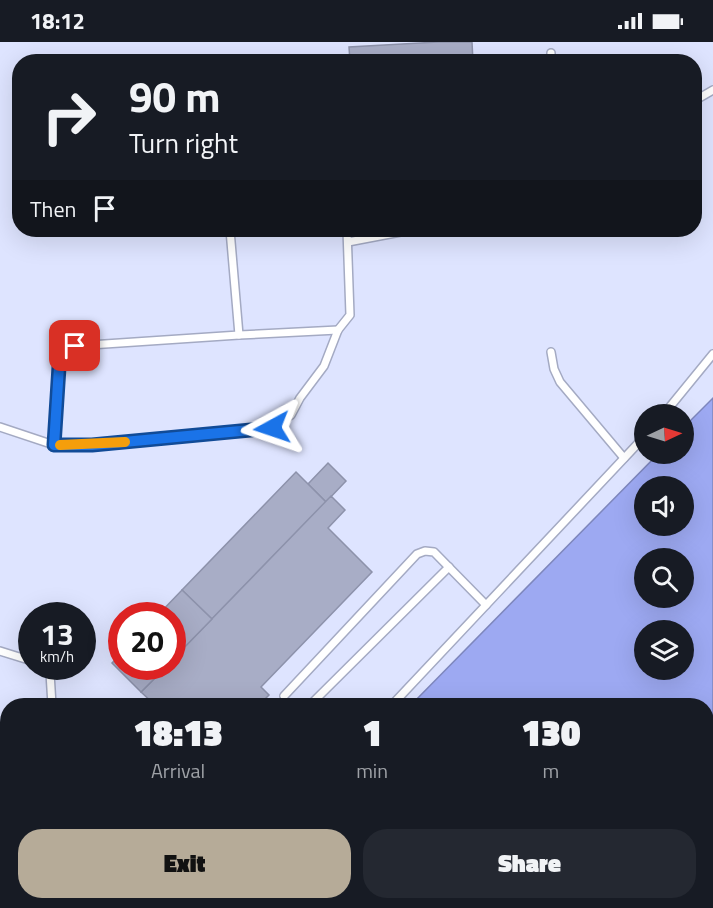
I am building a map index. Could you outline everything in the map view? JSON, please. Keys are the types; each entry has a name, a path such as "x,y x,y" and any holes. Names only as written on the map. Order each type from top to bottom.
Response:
{"lane":[{"path":"231,237 239,335"},
{"path":"0,427 54,445 92,445 272,428 291,415 300,398 324,366 338,330 350,315 348,237"},
{"path":"348,242 374,237"},
{"path":"54,445 59,367 75,346 338,330"},
{"path":"551,352 554,369 560,382 624,458"},
{"path":"672,404 713,354"},
{"path":"399,698 634,448"},
{"path":"284,696 417,554 434,552 486,605"},
{"path":"317,698 449,567"},
{"path":"0,651 18,657"},
{"path":"50,680 52,698"}],"water":[{"path":"713,398 713,698 418,698 634,478 634,536 694,536 694,476 636,476 648,464 694,464 694,417"}],"building":[{"path":"472,42 473,54 349,54 349,47"},
{"path":"328,463 346,481 326,502 308,484"},
{"path":"296,472 326,502 212,619 182,590"},
{"path":"331,496 345,510 328,528 372,572 261,687 269,695 266,698 147,698 141,692 153,680 186,680 186,646"},
{"path":"182,590 212,619 186,646 186,602 170,602"},
{"path":"129,680 153,680 141,692"}],"slow traffic":[{"path":"60,445 125,442"}],"route":[{"path":"75,346 59,367 54,445 92,445 272,428"}]}
